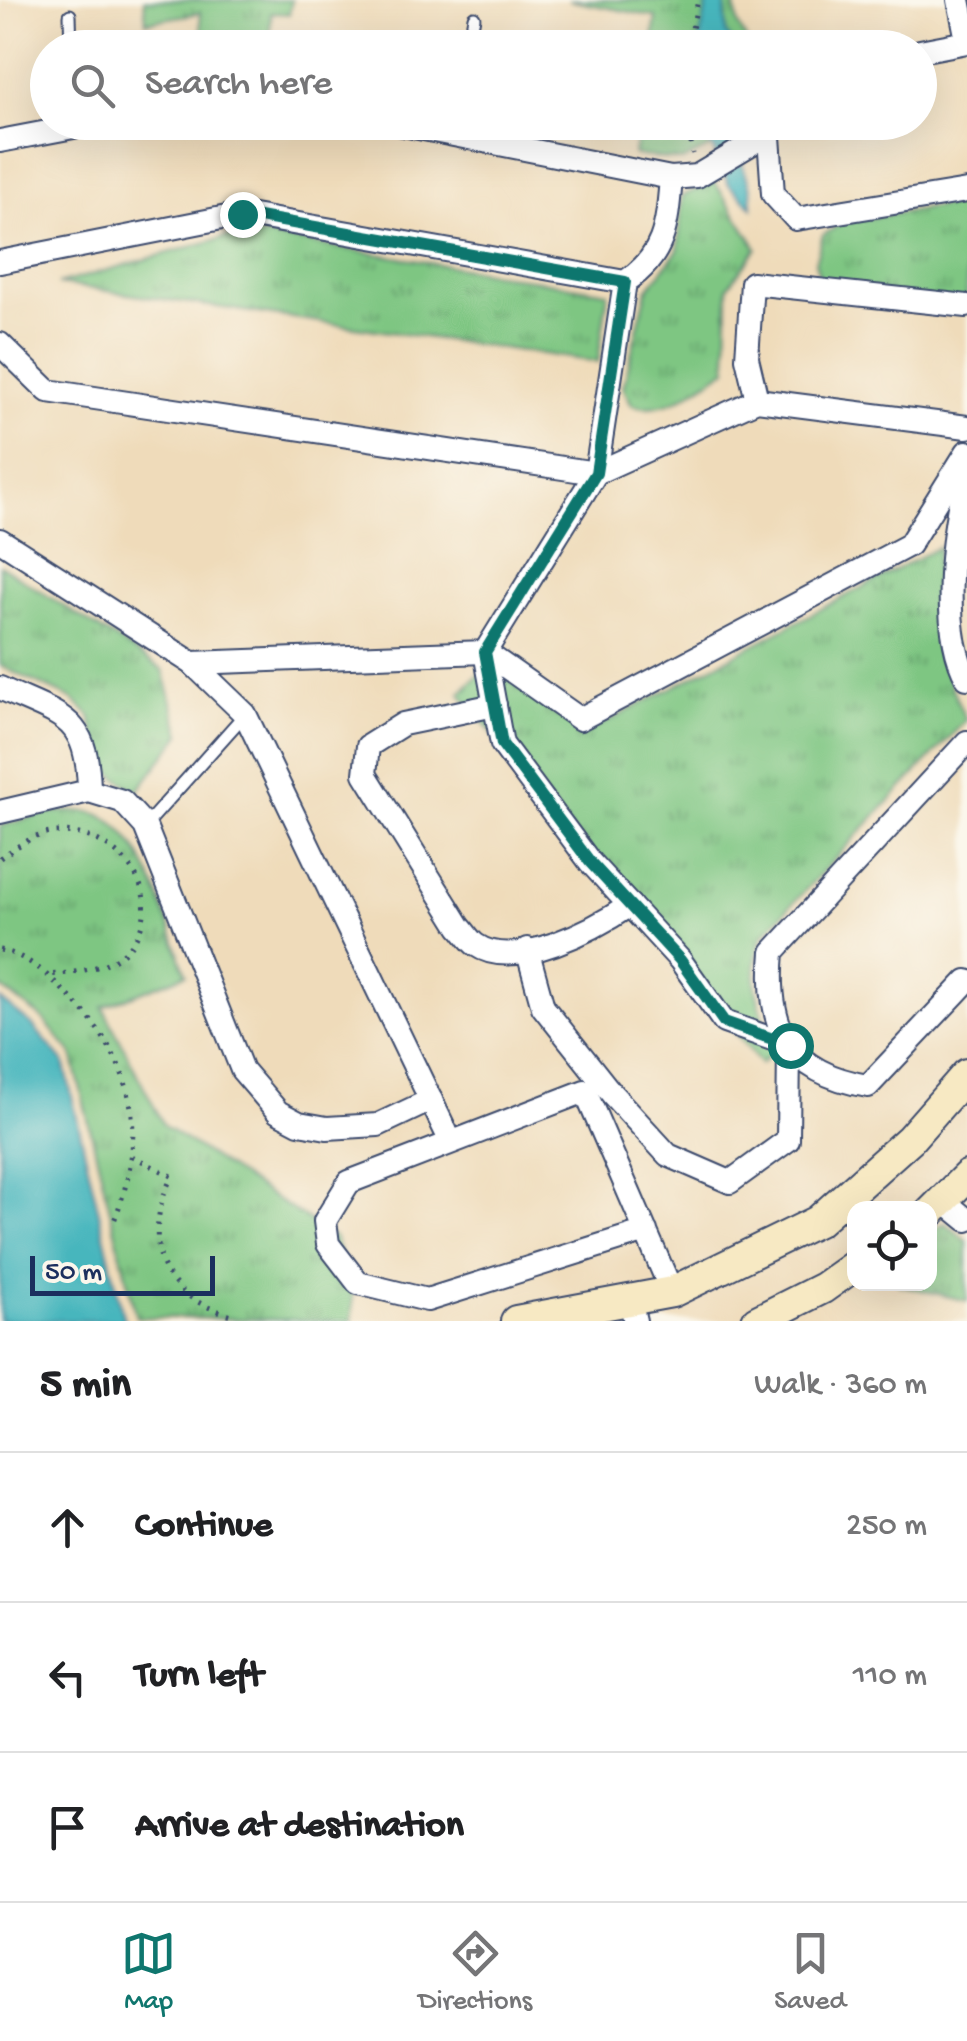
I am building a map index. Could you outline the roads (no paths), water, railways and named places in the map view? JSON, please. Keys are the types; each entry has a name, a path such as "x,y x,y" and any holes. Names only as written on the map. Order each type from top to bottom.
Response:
{"street":[{"path":"937,48 967,42 959,0"},
{"path":"0,140 30,135"},
{"path":"502,140 671,178 697,176 752,140"},
{"path":"768,140 773,194 796,220 967,190"},
{"path":"0,262 242,214 625,282 650,266 667,223 671,178"},
{"path":"625,282 596,473 485,652 502,744 590,862 680,960 724,1022 790,1045"},
{"path":"757,400 747,358 752,284 967,306"},
{"path":"0,344 48,391 596,473 757,400 967,428"},
{"path":"192,663 485,652 580,720 909,545 967,452"},
{"path":"967,475 960,497 951,597 959,664 967,678"},
{"path":"0,540 192,663 245,714 450,1140"},
{"path":"0,688 72,721 88,754 89,791"},
{"path":"495,705 403,724 368,746 365,774 460,927 477,946 510,954 587,934 630,906"},
{"path":"967,742 773,952 770,988 777,1025 799,1061 838,1082 868,1086 967,981"},
{"path":"0,812 89,791 122,801 144,826 242,1070 278,1112 299,1123 327,1128 378,1125 431,1100"},
{"path":"527,949 542,1007 612,1094 668,1155 730,1182 788,1140 790,1045"},
{"path":"516,1321 633,1311 818,1221 910,1139 967,1074"},
{"path":"646,1230 427,1300 358,1282 328,1244 325,1221 348,1182 585,1091 646,1230 672,1292"},
{"path":"947,1212 967,1176"},
{"path":"757,1321 823,1288 847,1271"}],"lane":[{"path":"70,15 70,30"},
{"path":"471,30 474,17"},
{"path":"144,826 245,714"}],"water":[{"path":"708,0 725,0 726,30 702,30"},
{"path":"709,140 734,140 751,189 752,207 729,185"},
{"path":"0,999 31,1024 64,1062 124,1321 0,1321"}]}
